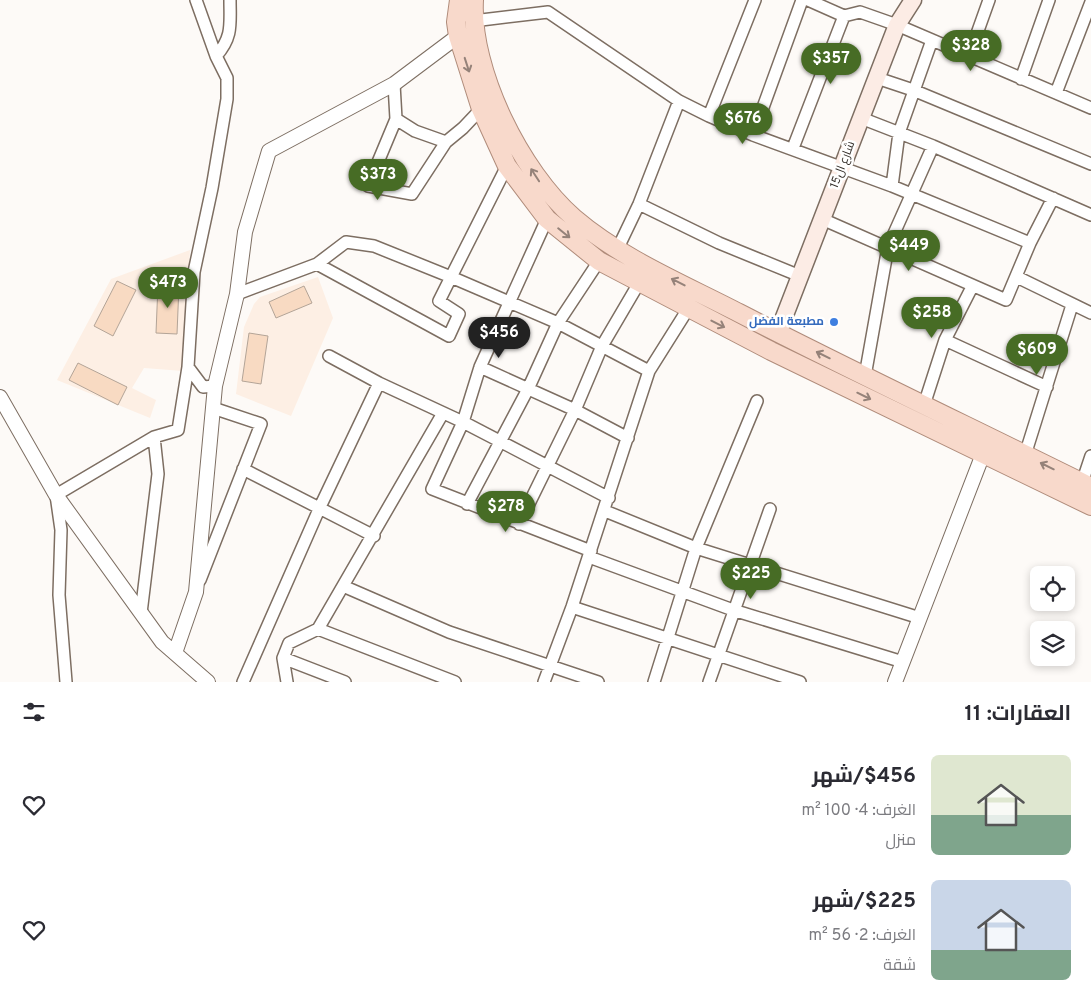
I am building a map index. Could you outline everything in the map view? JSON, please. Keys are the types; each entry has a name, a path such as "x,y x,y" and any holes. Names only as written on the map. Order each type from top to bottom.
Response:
{"main road":[{"path":"459,0 456,22 458,36 481,109 507,166 547,219 599,261 688,309 1091,506"},
{"path":"474,0 472,21 488,83 510,136 534,173 573,217 617,250 778,333 1087,485"},
{"name":"شارع ال15","path":"778,333 897,25 913,0"}],"street":[{"path":"56,495 154,437 178,430 188,367 194,272 228,99 227,78 216,56 196,0"},
{"path":"216,56 223,48 231,31 230,0"},
{"path":"709,116 755,0"},
{"path":"753,135 802,0"},
{"path":"808,0 844,16 860,12 897,25 1091,108"},
{"path":"969,56 989,0"},
{"path":"1021,79 1049,0"},
{"path":"1056,93 1091,2"},
{"path":"472,21 548,12 679,101 709,116 753,135 793,148 892,186 1030,243"},
{"path":"793,148 844,16"},
{"path":"196,592 215,386 237,294 245,232 269,152 394,84 458,36"},
{"path":"892,186 899,133 932,40"},
{"path":"877,78 913,90 1091,164"},
{"path":"394,84 396,119 368,186 412,194 446,142 481,109"},
{"path":"617,250 639,204 679,101"},
{"path":"861,118 933,146 1091,215"},
{"path":"396,119 415,131 446,142"},
{"path":"865,376 888,247 933,146"},
{"path":"318,264 449,336 459,314 439,301 507,166"},
{"path":"822,219 888,247 972,287 1006,300 1030,243 1053,198"},
{"path":"639,204 719,243 800,276"},
{"path":"547,219 480,367 463,422 432,489 733,610 902,662"},
{"path":"237,294 318,264 346,242 374,246 511,301 558,323 649,371"},
{"path":"467,504 528,389 558,323 599,261"},
{"path":"1017,277 1091,313"},
{"path":"519,524 575,410 602,346 639,283"},
{"path":"924,405 945,340 972,287"},
{"path":"1025,455 1072,305"},
{"path":"544,682 605,511 649,371 688,309"},
{"path":"945,340 1047,387"},
{"path":"329,356 380,384 463,422 609,498"},
{"path":"188,367 203,387 215,386"},
{"path":"480,367 575,410 628,438"},
{"path":"243,682 320,507 380,384"},
{"path":"0,397 56,495 162,642 208,682"},
{"path":"654,682 696,548 757,401"},
{"path":"175,653 196,592 262,424 213,408"},
{"path":"287,682 283,658 289,643 318,630 374,536 443,413"},
{"path":"141,613 158,474 154,437"},
{"path":"895,682 983,454"},
{"path":"1087,485 1091,456"},
{"path":"243,469 374,536"},
{"path":"56,495 61,530 59,595 66,682"},
{"path":"709,682 770,509"},
{"path":"605,511 696,548 920,618"},
{"path":"343,586 449,632 598,682"},
{"path":"572,607 800,682"},
{"path":"318,630 455,682"},
{"path":"283,658 345,682"}],"shaded area":[{"path":"190,250 183,371 144,368 132,388 156,400 150,418 57,380 111,279"},
{"path":"318,277 333,318 291,416 236,394 244,327 254,304 260,297"}],"building":[{"path":"117,281 136,290 113,336 94,326"},
{"path":"158,284 179,285 177,334 156,333"},
{"path":"304,286 312,303 276,318 269,302"},
{"path":"249,333 268,336 261,384 242,381"},
{"path":"78,363 127,387 118,405 69,380"}],"place":[{"name":"مطبعة الفضل","path":"834,322"}]}
